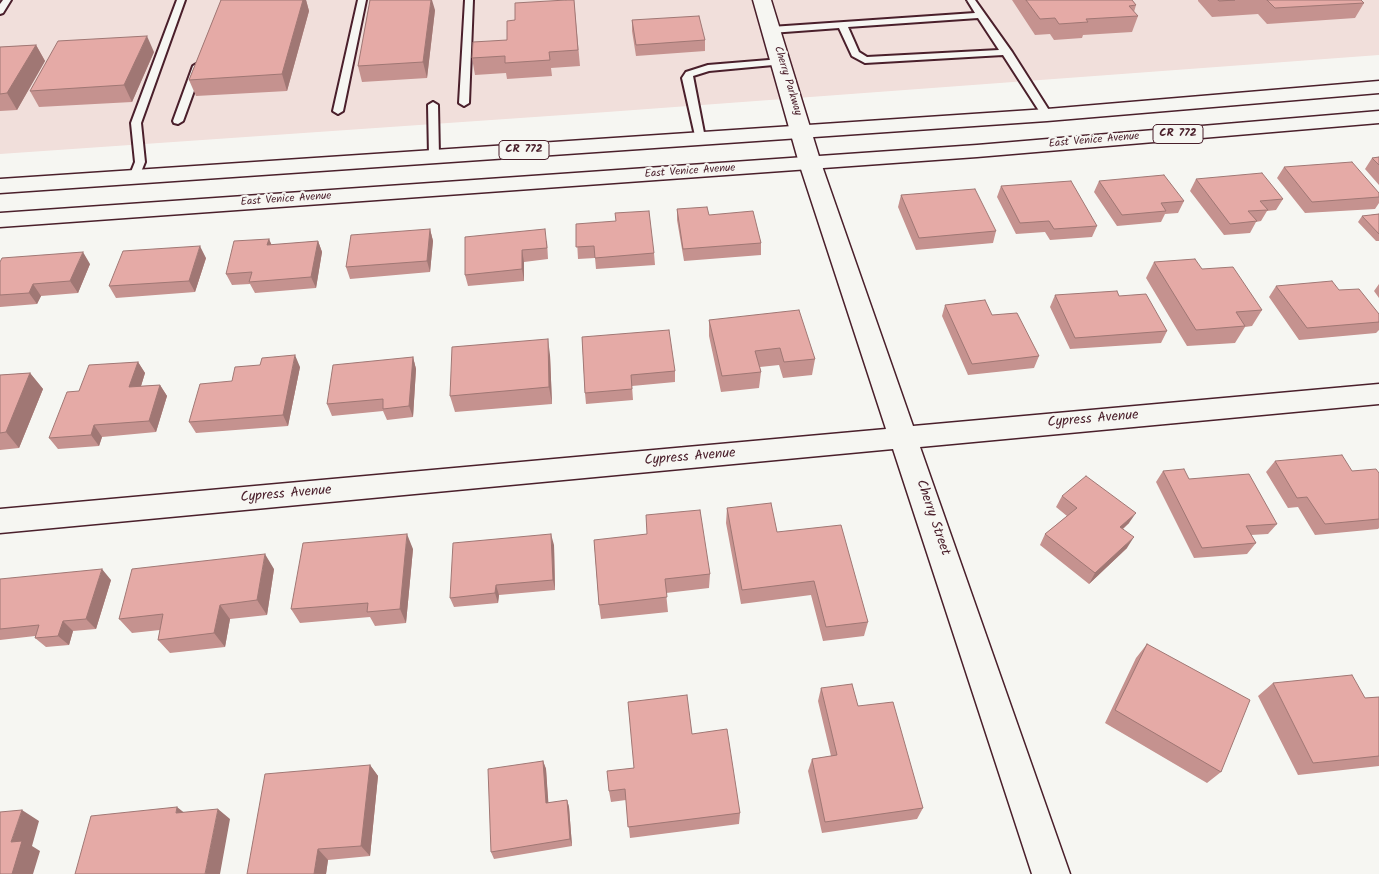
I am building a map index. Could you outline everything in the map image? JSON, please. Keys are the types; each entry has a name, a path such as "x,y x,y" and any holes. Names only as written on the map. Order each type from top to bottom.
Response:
{"main road":[{"name":"Cherry Parkway","path":"762,0 810,163"},
{"name":"CR 772","path":"0,186 1047,115 1379,87"},
{"name":"East Venice Avenue","path":"0,220 810,163 1379,117"},
{"name":"Cherry Street","path":"810,163 905,438 1051,874"},
{"name":"Cypress Avenue","path":"0,521 1379,394"}],"lane":[{"path":"0,11 7,0"},
{"path":"134,177 140,162 136,123 181,0"},
{"path":"338,111 362,0"},
{"path":"464,103 469,0"},
{"path":"971,0 1047,115"},
{"path":"771,30 981,16"},
{"path":"842,26 855,54 865,60 876,61 1007,52"},
{"path":"178,121 202,56"},
{"path":"700,138 687,78 689,74 708,68 781,62"},
{"path":"433,105 434,156"}],"shaded area":[{"path":"0,0 1379,0 1379,55 607,112 0,154"}],"building":[{"path":"221,0 303,0 282,74 189,80"},
{"path":"370,0 431,0 423,62 358,66"},
{"path":"574,0 578,50 549,52 550,60 505,63 505,56 472,58 473,42 507,40 507,21 515,20 515,3"},
{"path":"1026,0 1132,0 1136,5 1129,6 1138,16 1086,19 1088,22 1059,24 1055,18 1040,19"},
{"path":"1267,0 1361,0 1364,3 1275,8"},
{"path":"699,16 705,40 636,45 632,20"},
{"path":"147,36 124,85 30,91 58,41"},
{"path":"36,45 7,93 0,94 0,47"},
{"path":"1379,157 1379,165 1372,158"},
{"path":"1352,162 1379,193 1379,197 1312,202 1284,167"},
{"path":"1262,173 1283,199 1260,201 1268,210 1248,211 1257,221 1230,224 1196,179"},
{"path":"1164,175 1184,201 1161,203 1166,211 1122,215 1099,181"},
{"path":"1071,181 1097,226 1054,229 1049,221 1020,223 1001,186"},
{"path":"975,189 996,231 919,238 901,195"},
{"path":"707,207 709,215 753,211 761,243 683,249 677,209"},
{"path":"649,211 654,253 595,258 594,246 576,247 576,224 616,221 615,213"},
{"path":"1379,214 1379,234 1362,216"},
{"path":"430,229 427,261 346,267 351,235"},
{"path":"545,229 547,248 522,250 522,269 465,275 465,237"},
{"path":"269,239 267,245 318,241 311,277 249,282 252,272 226,274 234,241"},
{"path":"200,246 189,281 109,286 123,251"},
{"path":"83,252 70,281 33,284 29,293 0,295 0,262 2,258"},
{"path":"1195,259 1202,269 1233,267 1262,310 1236,312 1245,326 1196,330 1154,262"},
{"path":"1332,281 1339,290 1359,289 1379,314 1379,322 1307,328 1276,286"},
{"path":"1117,291 1119,296 1146,294 1167,331 1075,338 1055,295"},
{"path":"985,300 992,315 1017,313 1039,356 972,364 945,305"},
{"path":"799,310 815,359 784,362 780,348 755,351 761,372 722,376 709,320"},
{"path":"669,330 675,371 631,375 632,389 585,393 582,337"},
{"path":"548,339 549,387 450,396 452,347"},
{"path":"295,355 283,415 189,422 200,384 232,381 235,367 260,365 262,358"},
{"path":"413,357 409,406 383,409 383,399 327,404 333,365"},
{"path":"138,362 129,387 160,385 149,421 94,425 91,435 49,438 67,392 79,391 89,365"},
{"path":"30,373 6,432 0,433 0,375"},
{"path":"1342,455 1352,471 1376,469 1379,473 1379,519 1325,524 1307,497 1297,498 1275,461"},
{"path":"1184,469 1189,479 1249,474 1277,524 1246,526 1256,543 1202,548 1163,471"},
{"path":"1086,476 1136,513 1120,527 1134,537 1095,573 1045,534 1077,508 1062,496"},
{"path":"771,503 777,532 841,525 868,622 826,627 814,581 742,590 727,508"},
{"path":"700,510 710,574 665,579 667,597 599,605 594,540 647,534 646,515"},
{"path":"407,534 400,609 367,612 368,603 291,609 303,543"},
{"path":"551,534 553,580 496,585 495,593 450,598 453,543"},
{"path":"265,554 257,600 220,605 214,633 158,640 163,614 119,619 132,569"},
{"path":"102,569 86,619 63,621 58,636 35,638 39,625 0,629 0,579"},
{"path":"1147,644 1250,700 1221,772 1115,710"},
{"path":"1352,675 1365,698 1379,697 1379,756 1313,763 1273,683"},
{"path":"852,684 858,706 893,702 923,808 825,822 812,759 837,755 821,688"},
{"path":"687,695 692,734 727,729 740,813 628,827 625,789 609,791 607,771 634,768 628,702"},
{"path":"543,761 546,803 567,800 570,839 491,852 488,769"},
{"path":"370,765 361,846 318,849 314,874 247,874 265,774"},
{"path":"177,807 176,813 218,809 205,874 75,874 91,816"},
{"path":"22,810 11,842 22,841 12,874 0,874 0,812"}]}
